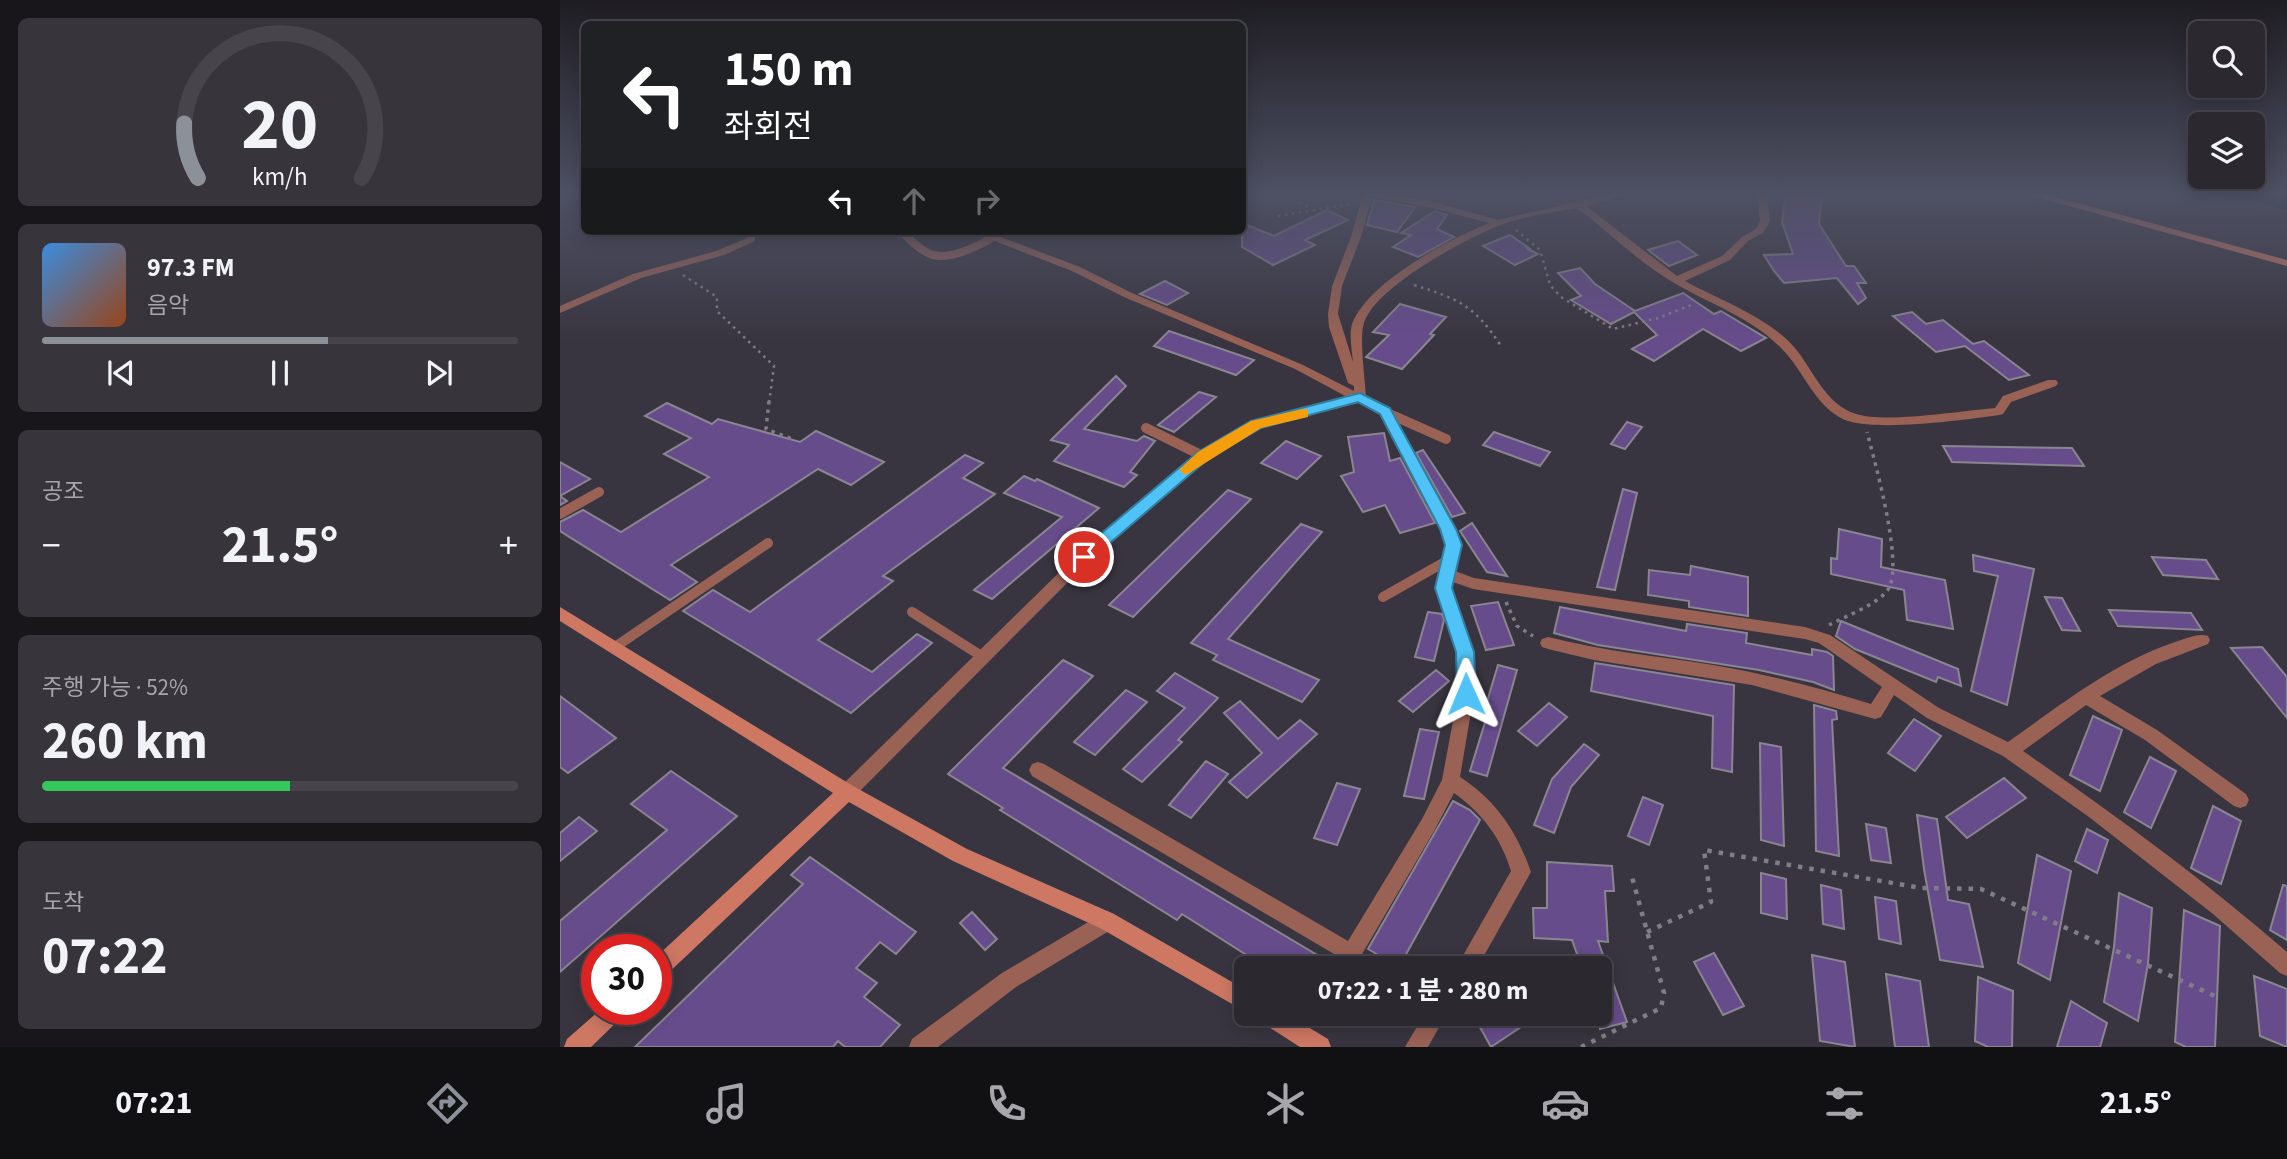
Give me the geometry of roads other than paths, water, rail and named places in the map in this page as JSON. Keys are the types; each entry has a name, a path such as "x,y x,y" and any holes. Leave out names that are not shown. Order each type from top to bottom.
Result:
{"street":[{"path":"560,310 637,276 720,253 743,243"},
{"path":"1017,243 1128,295 1299,367 1385,412 1454,545 1444,588 1465,652 1466,694 1451,781 1351,954 1038,770"},
{"path":"1354,243 1337,286 1333,314 1342,351 1360,398"},
{"path":"1360,398 1357,326 1371,304 1398,280 1457,243"},
{"path":"1629,243 1664,272 1768,330 1781,340 1793,351 1831,404 1851,418 1953,417 1999,411 2007,398 2052,383"},
{"path":"1678,280 1726,258 1741,243"},
{"path":"2214,243 2287,263"},
{"path":"672,956 847,792 1084,557 1203,456 1256,424 1360,398"},
{"path":"1449,566 1473,583 1812,635 1856,658 1891,686 1933,713 2009,751 2179,875 2230,915 2287,966"},
{"path":"560,613 847,792 960,855 1107,921 1234,995"},
{"path":"2009,751 2136,665 2175,646 2202,639"},
{"path":"1548,643 1582,653 1734,675 1813,693 1875,712 1891,686"},
{"path":"2087,697 2151,735 2240,800"},
{"path":"1451,781 1475,796 1495,817 1515,853 1521,872 1473,956"},
{"path":"920,1047 1009,980 1107,921"},
{"path":"575,1047 599,1025"},
{"path":"1286,1026 1320,1047"},
{"path":"1416,1047 1429,1026"}],"lane":[{"path":"915,243 925,251 940,256 975,243"},
{"path":"1385,412 1446,439"},
{"path":"1146,428 1203,456"},
{"path":"560,514 599,492"},
{"path":"615,647 768,543"},
{"path":"1383,597 1449,566"},
{"path":"912,612 983,657"}]}
